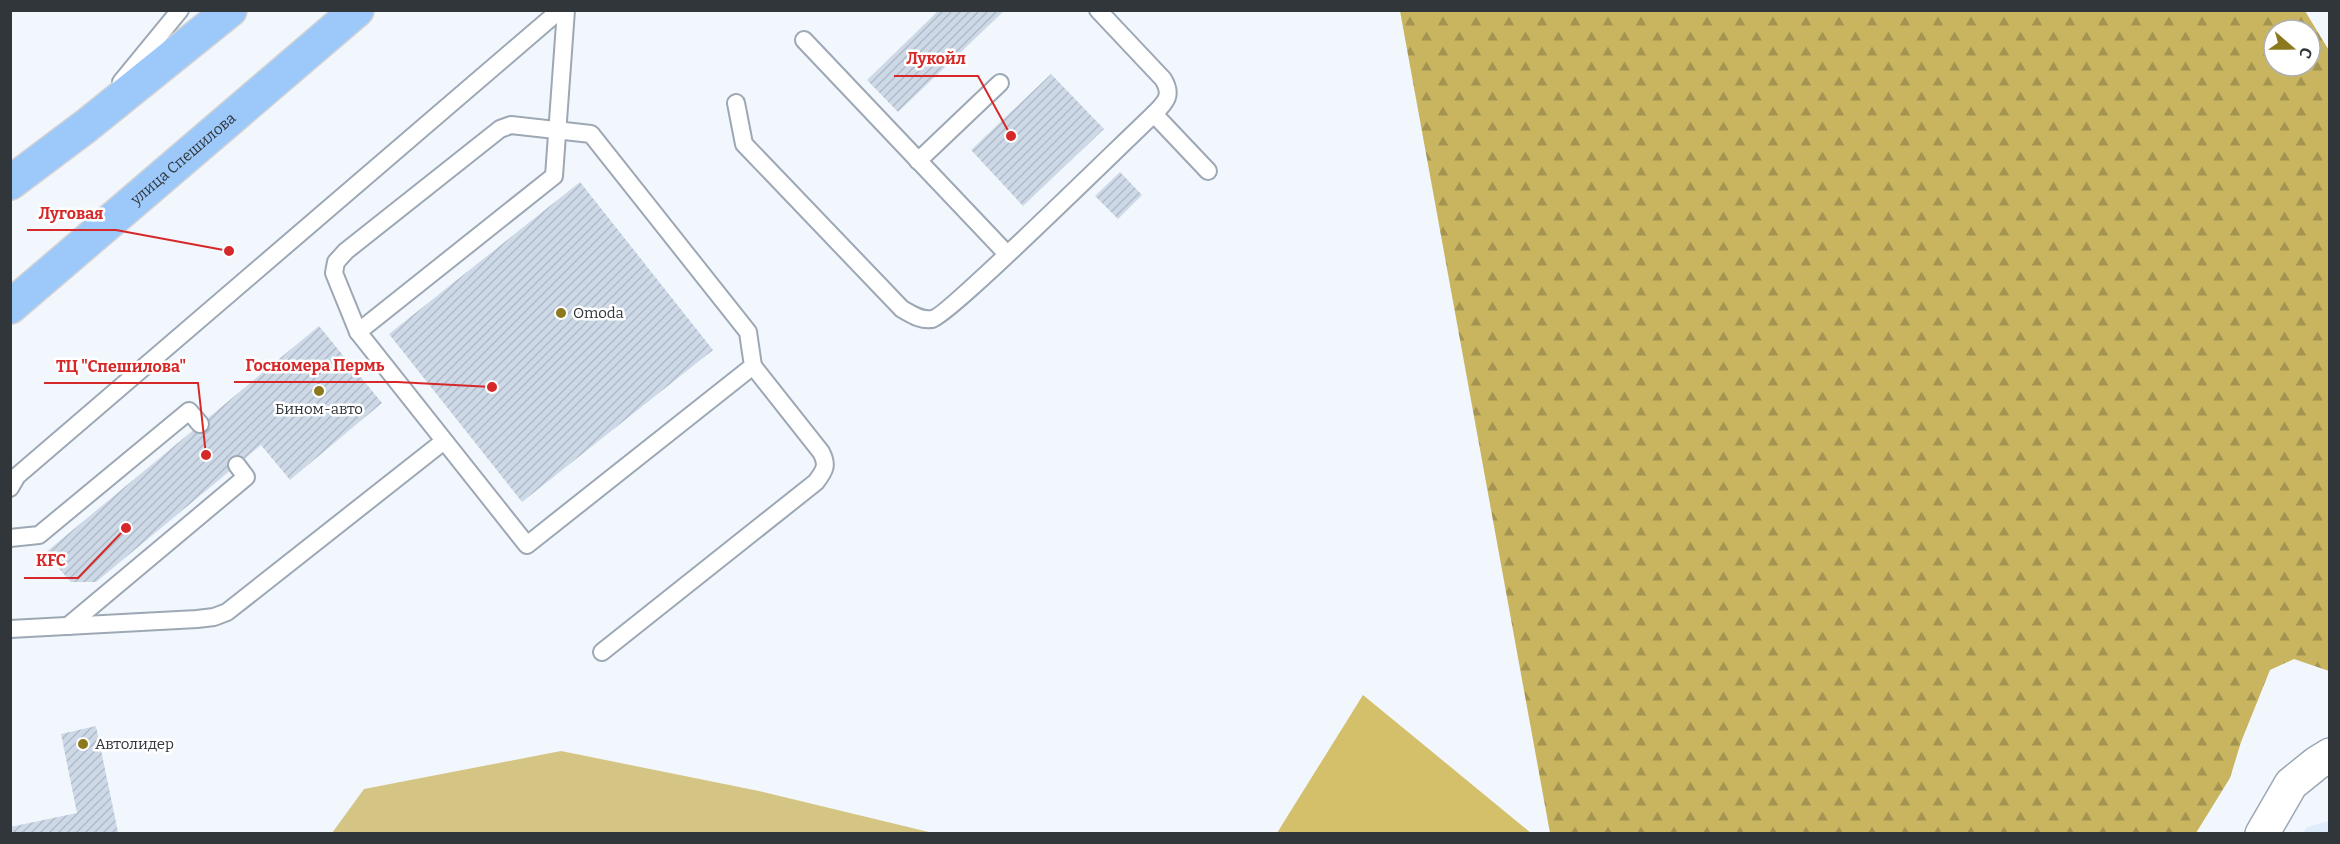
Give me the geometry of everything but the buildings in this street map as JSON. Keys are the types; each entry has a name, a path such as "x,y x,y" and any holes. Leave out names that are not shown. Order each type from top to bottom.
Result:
{"main road":[{"path":"10,183 86,126 230,10"},
{"name":"улица Спешилова","path":"10,307 357,10"}],"street":[{"path":"10,167 86,126"},
{"path":"2262,834 2291,784 2317,763 2330,756"}],"lane":[{"path":"86,126 180,10"},
{"path":"10,488 17,476 560,10"},
{"path":"358,332 554,176 566,10"},
{"path":"736,103 744,144 902,309 917,318 933,320 947,310 1154,114 1168,96 1168,87 1163,79 1098,10"},
{"path":"804,40 1007,254"},
{"path":"918,161 1000,82"},
{"path":"1154,114 1208,171"},
{"path":"602,652 816,482 825,471 826,462 821,452 753,366 748,332 591,134 511,125 500,129 336,261 334,273 358,332 527,545 753,366"},
{"path":"10,538 39,535 189,411 201,424"},
{"path":"10,629 214,617 227,612 444,441"},
{"path":"68,626 246,477 237,465"}],"shaded area":[{"path":"1363,695 1531,833 1277,833"},
{"path":"561,751 759,791 933,833 332,833 364,789"},
{"path":"2329,821 2329,833 2303,833 2307,827"}],"green space":[{"path":"1400,11 2305,11 2309,18 2262,18 2262,78 2322,78 2322,39 2330,52 2329,671 2294,659 2270,670 2241,742 2230,778 2196,833 1550,833"}],"place":[{"name":"Лукойл","path":"1011,136"},
{"name":"Луговая","path":"229,251"},
{"name":"Omoda","path":"561,313"},
{"name":"Госномера Пермь","path":"492,387"},
{"name":"Бином-авто","path":"319,391"},
{"name":"ТЦ \"Спешилова\"","path":"206,455"},
{"name":"KFC","path":"126,528"},
{"name":"Автолидер","path":"83,744"}]}
